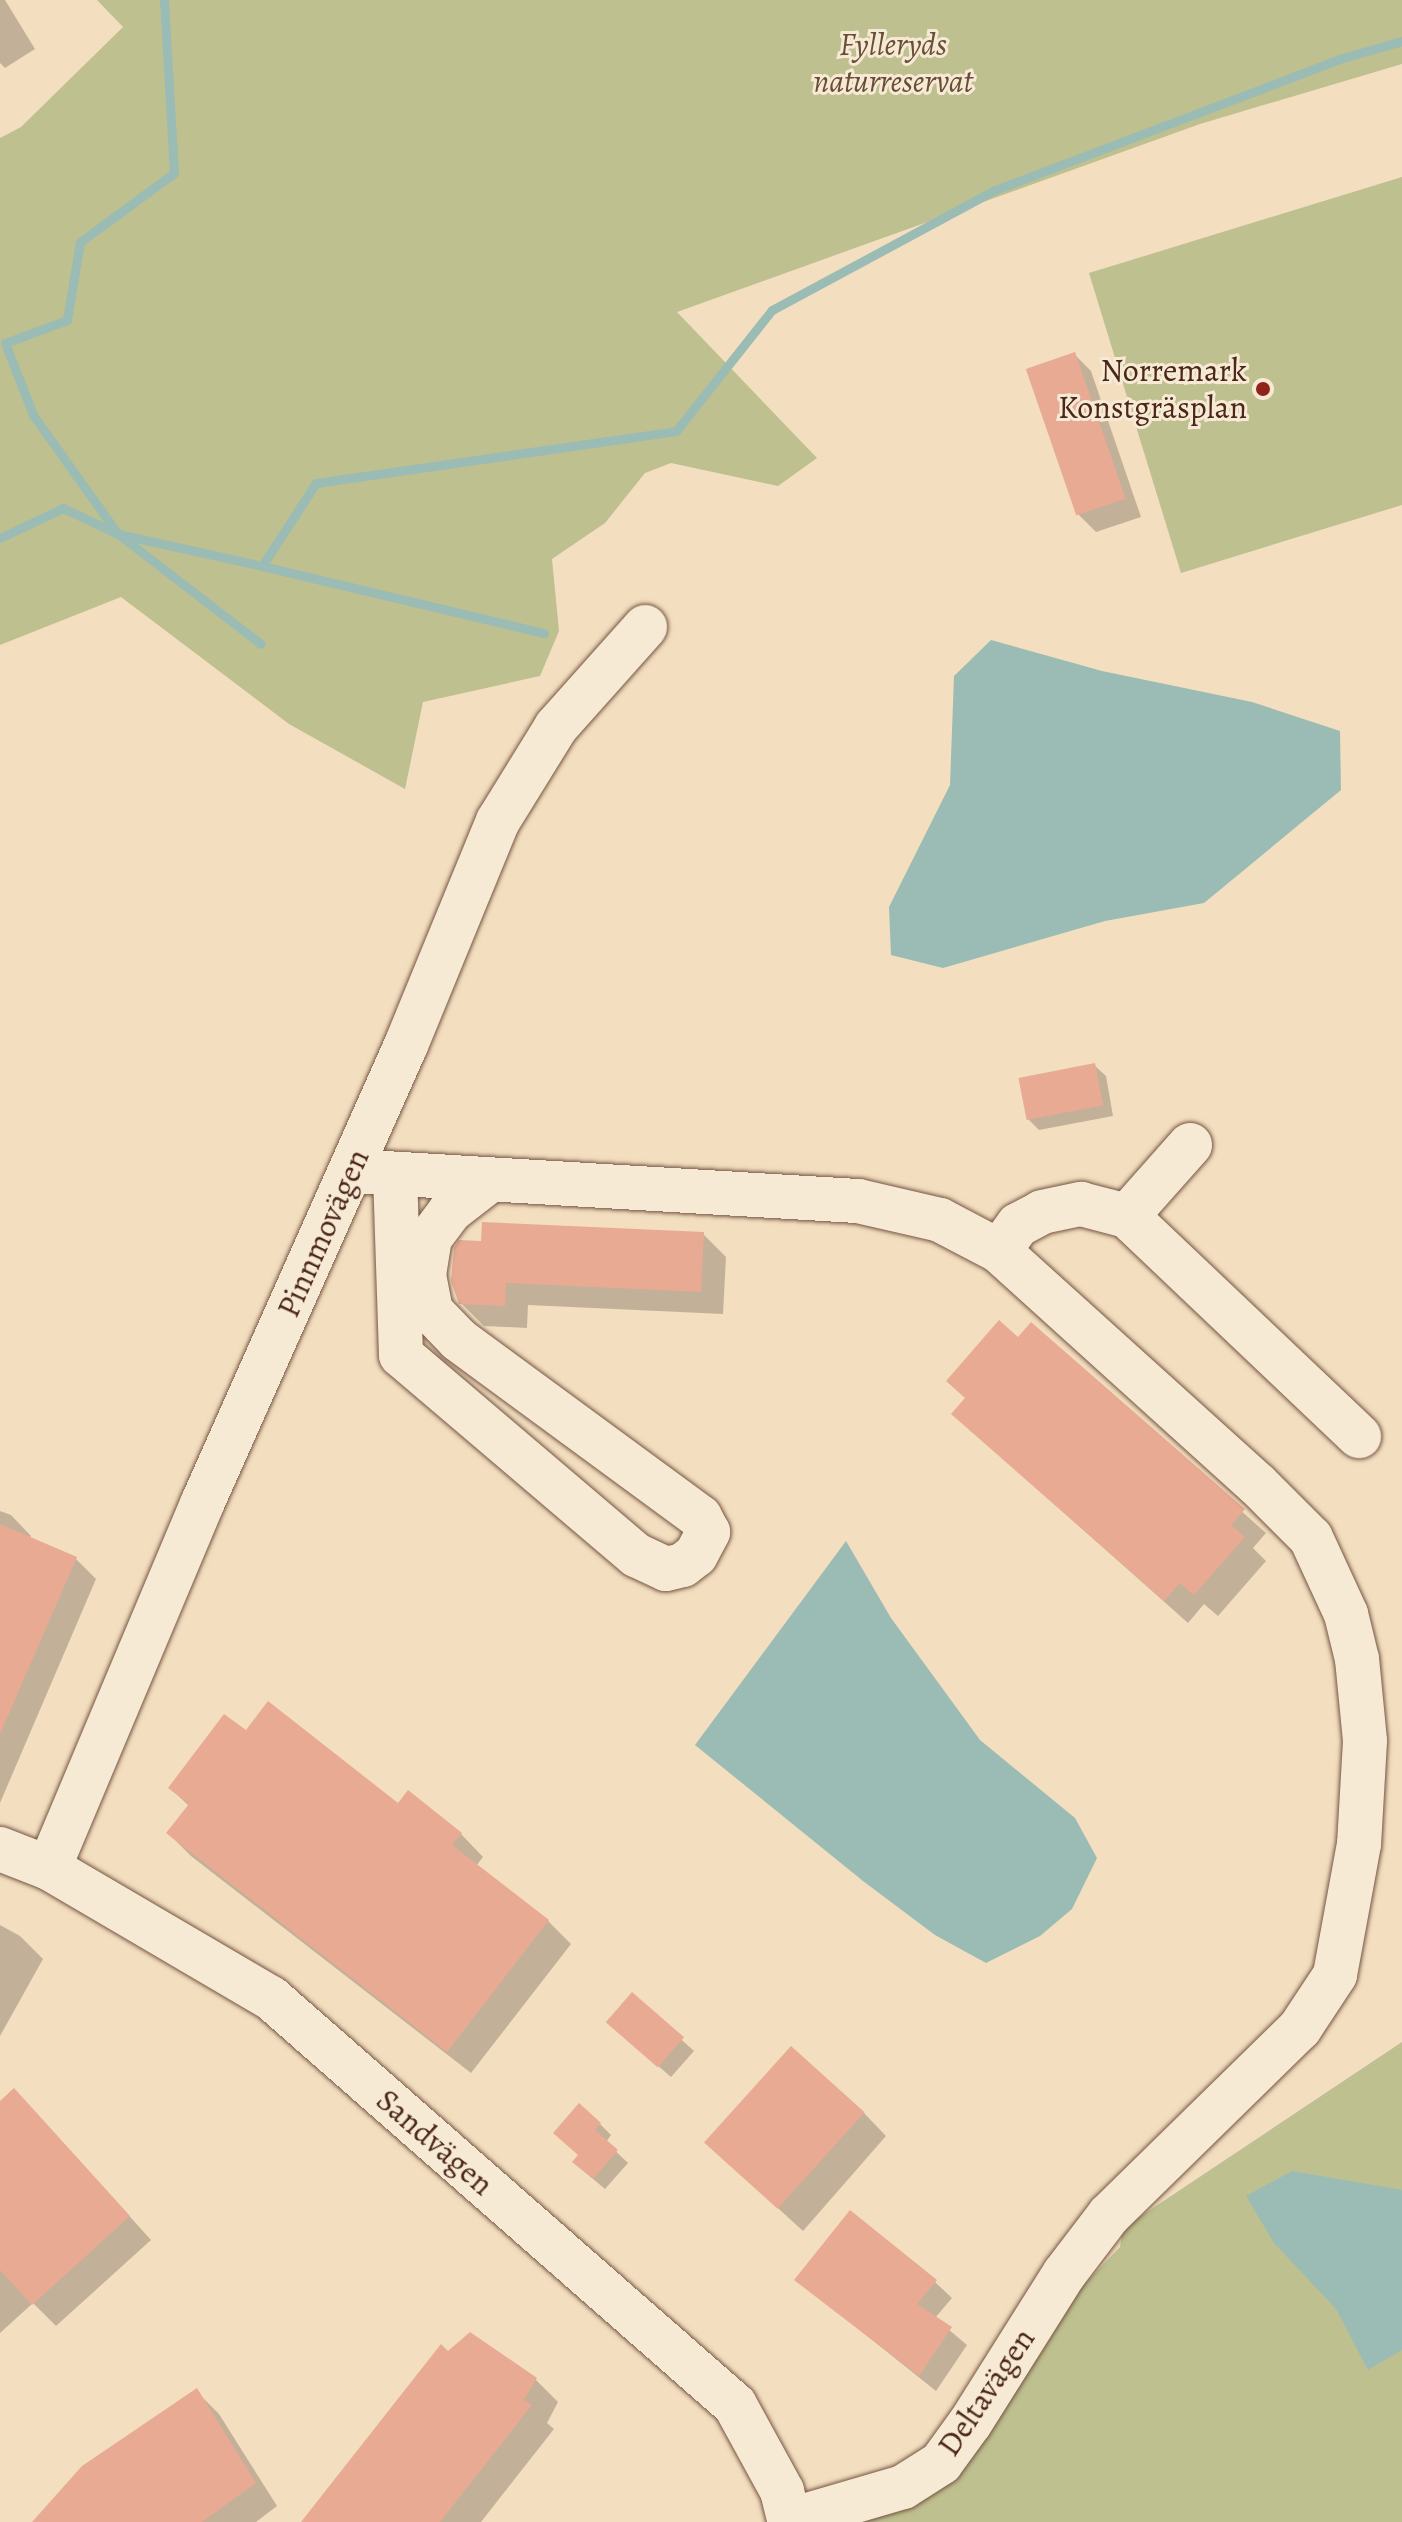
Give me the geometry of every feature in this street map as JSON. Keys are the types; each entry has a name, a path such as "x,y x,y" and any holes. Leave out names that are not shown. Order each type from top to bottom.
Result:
{"street":[{"name":"Pinnmovägen","path":"49,1868 202,1504 351,1171 498,821 556,727 645,627"},
{"path":"1127,1216 1190,1145"},
{"name":"Deltavägen","path":"351,1171 858,1201 940,1220 999,1251 1257,1484 1311,1538 1346,1614 1357,1659 1365,1741 1359,1844 1335,1975 1300,2028 1131,2191 1064,2274 941,2463 903,2487 790,2521"},
{"path":"395,1174 401,1355 636,1555 666,1569 683,1565 696,1555 708,1532 700,1517 458,1339 431,1311 424,1275 430,1238 450,1211 490,1180"},
{"path":"999,1251 1018,1225 1042,1212 1081,1204 1127,1216 1359,1436"},
{"name":"Sandvägen","path":"0,1849 49,1868 271,1998 735,2405 782,2491 790,2521"}],"green space":[{"name":"Fylleryds naturreservat","path":"97,0 1402,0 1402,64 1200,124 677,312 817,458 778,486 671,463 645,473 605,523 552,559 559,631 540,676 423,702 405,789 289,724 121,597 0,645 0,138 21,127 123,27"},
{"name":"Norremark Konstgräsplan","path":"1402,177 1402,505 1181,573 1089,273"},
{"path":"1402,2042 1402,2522 857,2522 1120,2247 1123,2228"}],"water":[{"path":"991,640 1102,671 1252,702 1340,731 1341,790 1204,903 1105,921 943,968 891,955 889,907 950,785 954,676"},
{"path":"846,1541 891,1618 980,1740 1075,1818 1097,1858 1072,1909 1040,1936 986,1963 935,1935 695,1745"},
{"path":"1292,2171 1402,2190 1402,2350 1368,2370 1336,2309 1274,2243 1246,2196"}],"building":[{"path":"1075,352 1125,499 1076,515 1026,369"},
{"path":"1095,1063 1103,1105 1027,1120 1018,1078"},
{"path":"482,1222 704,1232 701,1292 506,1283 505,1306 459,1304 451,1281 454,1248 459,1240 481,1241"},
{"path":"999,1320 1018,1337 1031,1322 1245,1509 1231,1525 1245,1537 1194,1595 1180,1583 1164,1601 951,1414 965,1398 946,1381"},
{"path":"0,1524 77,1557 0,1734"},
{"path":"268,1701 398,1803 408,1790 462,1833 452,1845 549,1920 447,2052 166,1833 189,1804 168,1788 224,1714 246,1730"},
{"path":"632,1992 684,2037 658,2067 606,2022"},
{"path":"791,2046 865,2112 778,2209 704,2143"},
{"path":"14,2088 130,2216 32,2305 0,2270 0,2101"},
{"path":"579,2103 601,2123 595,2130 618,2150 593,2179 572,2162 578,2155 553,2133"},
{"path":"850,2210 937,2280 917,2304 952,2327 919,2376 794,2280"},
{"path":"470,2332 537,2378 524,2400 532,2405 440,2522 301,2522 441,2344 448,2351"},
{"path":"197,2388 256,2483 202,2522 32,2522 82,2466"}],"waterway":[{"path":"164,0 174,173 80,242 67,320 5,343 33,415 118,534 261,644"},
{"path":"0,538 63,508 118,534 262,566 316,483 676,431 772,310 995,190 1339,59 1402,41"},
{"path":"262,566 544,633"}],"place":[{"name":"Norremark Konstgräsplan","path":"1263,389"}]}
